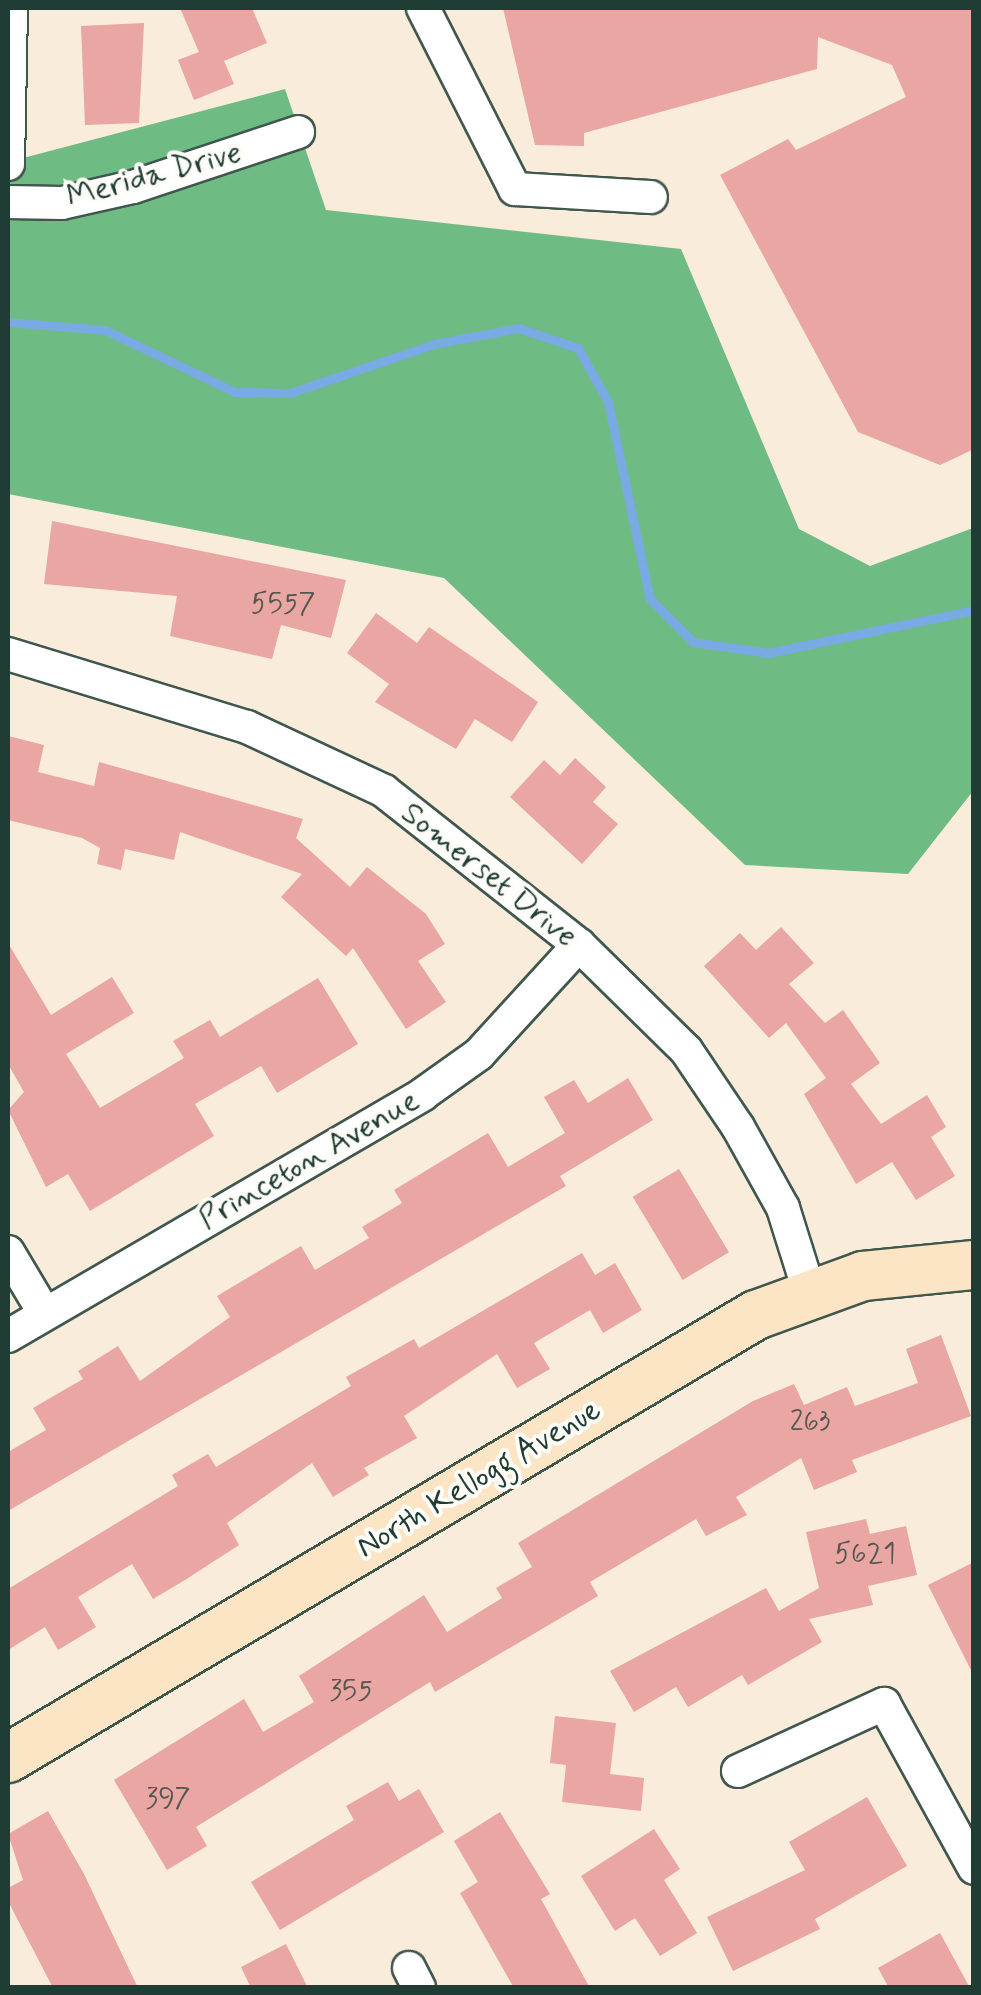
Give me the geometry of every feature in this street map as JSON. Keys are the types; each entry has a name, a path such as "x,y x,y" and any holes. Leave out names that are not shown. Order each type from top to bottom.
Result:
{"street":[{"path":"8,164 11,8"},
{"path":"423,8 515,189 651,197"},
{"name":"Merida Drive","path":"8,202 62,203 133,187 298,132"},
{"name":"Somerset Drive","path":"8,654 247,727 384,792 579,945 686,1050 738,1127 783,1208 809,1291"},
{"name":"Princeton Avenue","path":"8,1336 423,1094 479,1054 579,945"},
{"path":"8,1252 45,1314"},
{"name":"North Kellogg Avenue","path":"8,1758 809,1291 913,1267 974,1266"},
{"path":"738,1772 884,1704 974,1868"}],"green space":[{"path":"285,89 326,210 681,249 799,529 870,566 973,528 973,791 908,874 745,865 444,578 8,494 8,162"}],"building":[{"path":"180,8 252,8 267,43 224,61 234,84 194,100 178,60 199,52"},
{"path":"503,8 974,8 974,449 940,465 858,432 720,175 788,139 796,150 906,97 892,65 818,37 817,69 584,133 584,146 535,145"},
{"path":"144,23 139,123 85,125 81,26"},
{"path":"52,521 346,580 331,638 281,625 272,659 170,636 177,596 44,584"},
{"path":"376,613 417,643 429,627 538,702 512,742 475,719 456,749 375,702 389,684 347,653"},
{"path":"8,736 44,745 38,772 94,786 99,762 303,819 296,838 350,887 367,867 426,914 445,944 418,961 446,1002 406,1029 353,948 346,956 281,897 302,874 180,832 174,860 125,849 121,870 97,864 100,848 82,838 8,820"},
{"path":"575,758 606,787 593,802 618,824 582,864 510,797 544,760 560,775"},
{"path":"781,927 814,963 789,984 825,1023 843,1010 880,1063 851,1084 881,1124 927,1095 946,1127 931,1137 955,1176 916,1200 892,1162 856,1184 804,1094 826,1078 786,1023 769,1038 704,966 740,933 756,950"},
{"path":"8,943 51,1015 112,977 134,1013 66,1054 100,1108 184,1058 173,1041 210,1020 220,1037 318,978 358,1044 277,1093 261,1066 195,1104 214,1136 90,1211 68,1174 46,1187 8,1110 24,1092 8,1064"},
{"path":"628,1078 653,1120 560,1176 566,1186 8,1511 8,1452 46,1430 33,1408 83,1379 78,1371 118,1346 140,1381 230,1317 217,1296 301,1246 315,1270 369,1238 362,1227 402,1203 394,1190 488,1133 508,1167 565,1133 544,1097 574,1080 588,1103"},
{"path":"679,1169 729,1252 683,1280 633,1197"},
{"path":"582,1253 595,1275 615,1263 642,1310 603,1333 590,1310 534,1343 550,1369 517,1388 497,1354 404,1416 417,1438 364,1468 369,1475 333,1497 312,1463 227,1523 239,1545 185,1580 153,1599 132,1564 78,1597 96,1627 58,1650 45,1627 8,1650 8,1589 178,1486 172,1475 208,1454 216,1467 351,1386 346,1377 414,1339 419,1348"},
{"path":"941,1335 971,1416 852,1460 857,1472 814,1490 801,1458 736,1497 747,1515 706,1536 696,1519 590,1582 598,1596 435,1692 430,1682 196,1827 207,1846 167,1870 114,1780 244,1699 263,1732 314,1702 299,1676 424,1595 447,1632 502,1598 496,1588 532,1567 518,1543 753,1401 794,1384 804,1405 847,1387 855,1406 918,1383 906,1349"},
{"path":"866,1519 870,1534 906,1526 917,1575 868,1586 873,1605 809,1619 822,1642 748,1685 742,1675 688,1707 676,1687 634,1712 610,1671 766,1588 779,1611 819,1588 806,1532"},
{"path":"974,1562 974,1676 928,1585"},
{"path":"555,1716 616,1723 610,1774 644,1778 641,1811 562,1802 566,1765 550,1763"},
{"path":"388,1782 399,1801 419,1789 444,1832 280,1930 251,1882 354,1820 346,1806"},
{"path":"867,1797 907,1866 815,1919 820,1929 733,1971 707,1917 805,1870 789,1842"},
{"path":"48,1811 84,1874 138,1988 53,1988 8,1901 8,1888 23,1880 8,1834"},
{"path":"500,1812 550,1894 541,1899 590,1988 514,1988 460,1893 478,1882 454,1841"},
{"path":"654,1829 680,1869 664,1880 697,1933 660,1956 635,1918 615,1931 581,1876"},
{"path":"940,1933 970,1988 889,1988 878,1968"},
{"path":"286,1944 308,1988 251,1988 241,1967"}],"waterway":[{"path":"8,322 105,330 235,392 290,393 434,344 518,328 578,348 608,402 650,599 693,642 768,653 974,610"}]}
